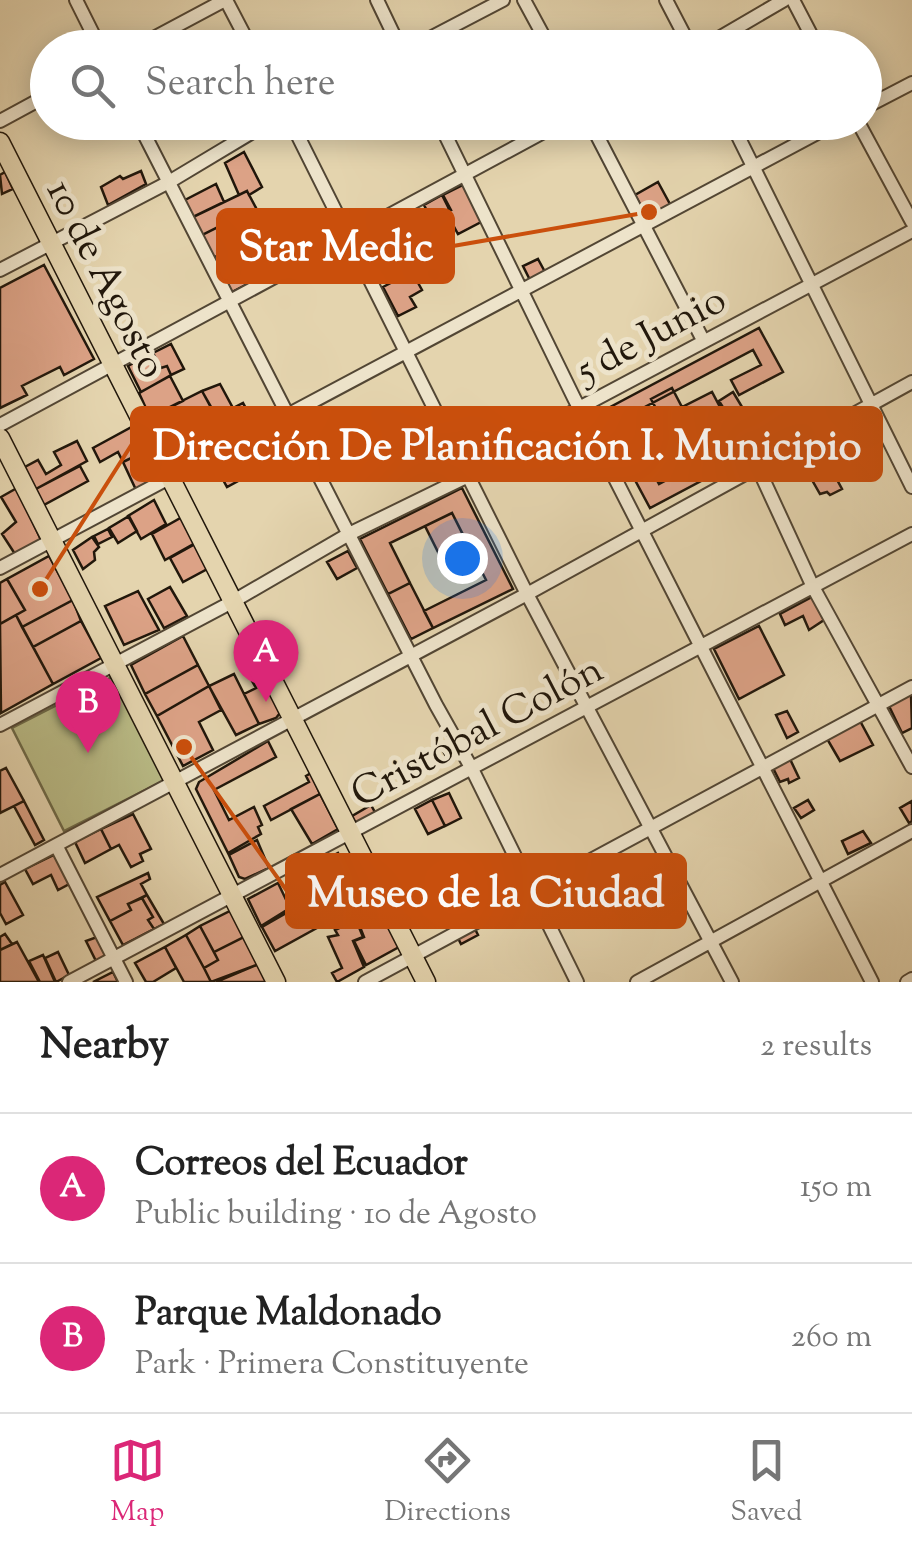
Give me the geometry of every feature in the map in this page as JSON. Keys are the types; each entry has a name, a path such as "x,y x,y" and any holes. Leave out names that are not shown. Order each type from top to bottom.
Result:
{"main road":[{"name":"10 de Agosto","path":"0,142 426,982"},
{"path":"0,438 276,982"}],"street":[{"path":"76,0 91,30"},
{"path":"168,30 225,0 241,30"},
{"path":"377,0 391,30"},
{"path":"446,30 503,0"},
{"path":"524,0 540,30"},
{"path":"666,0 682,30"},
{"path":"733,30 784,0"},
{"path":"792,0 808,30"},
{"path":"882,99 912,83"},
{"path":"0,121 30,105"},
{"path":"147,140 472,769 577,982"},
{"path":"0,270 169,182 239,140"},
{"path":"300,140 527,594 732,982"},
{"path":"448,140 579,408 872,982"},
{"path":"0,425 528,140"},
{"path":"599,140 703,340"},
{"path":"740,140 912,487"},
{"path":"0,568 804,140"},
{"path":"868,140 912,222"},
{"name":"5 de Junio","path":"0,725 232,602 349,534 468,476 579,408 703,340 912,232"},
{"path":"0,875 527,594 912,382"},
{"path":"758,468 813,587 912,767"},
{"name":"Cristóbal Colón","path":"69,982 912,534"},
{"path":"365,982 912,687"},
{"path":"636,982 912,831"},
{"path":"56,845 126,982"}],"green space":[{"path":"112,677 165,780 64,831 12,728"}],"building":[{"path":"244,152 262,187 249,195 247,191 239,195 225,163"},
{"path":"141,171 146,184 108,205 101,187 120,176 123,179"},
{"path":"5,172 13,189 2,194 0,175"},
{"path":"658,182 671,206 648,219 635,195"},
{"path":"216,184 224,202 193,217 185,200"},
{"path":"463,185 483,221 458,234 446,212 451,210 443,195"},
{"path":"247,191 256,208 202,235 193,217"},
{"path":"442,195 449,209 443,212 446,218 434,224 424,205"},
{"path":"256,208 267,231 213,258 202,235"},
{"path":"252,238 269,273 230,293 213,258"},
{"path":"538,259 545,272 530,280 523,266"},
{"path":"44,265 94,359 64,375 60,367 22,386 27,395 0,408 0,288"},
{"path":"412,272 422,290 410,297 416,307 398,316 383,287"},
{"path":"759,328 783,372 739,395 731,380 761,365 753,350 624,418 659,484 743,439 752,454 650,508 599,413"},
{"path":"171,344 184,369 171,375 167,366 161,368 153,353"},
{"path":"153,353 161,368 167,366 171,375 141,392 128,366"},
{"path":"170,376 183,401 150,417 139,393"},
{"path":"220,384 233,408 243,403 255,425 230,440 202,391"},
{"path":"672,388 682,407 712,392 721,409 693,423 712,461 690,473 651,399"},
{"path":"202,391 215,415 163,441 150,417"},
{"path":"733,392 765,445 752,454 719,401"},
{"path":"139,423 152,448 123,462 118,452 100,462 93,448"},
{"path":"815,439 842,489 830,495 820,494 795,450"},
{"path":"77,441 87,461 34,490 23,468 38,460 46,474 61,465 54,452"},
{"path":"152,448 166,476 137,492 123,462"},
{"path":"239,452 251,474 227,487 215,465"},
{"path":"80,466 88,481 42,506 34,490"},
{"path":"17,488 41,540 15,554 2,534 16,522 1,497"},
{"path":"462,488 513,589 433,628 424,611 486,580 452,513 390,543 410,583 388,594 360,539"},
{"path":"154,500 166,524 141,539 128,516"},
{"path":"452,513 469,547 442,560 425,526"},
{"path":"129,516 137,531 118,543 109,528"},
{"path":"184,516 197,542 165,560 152,534"},
{"path":"108,529 112,537 98,544 94,536"},
{"path":"92,537 99,547 94,552 95,560 83,569 73,550"},
{"path":"197,543 211,567 183,582 170,558"},
{"path":"348,551 357,568 337,579 327,562"},
{"path":"49,556 73,600 22,627 16,615 25,610 7,579"},
{"path":"7,579 25,610 0,624 0,583"},
{"path":"410,583 433,628 411,639 388,594"},
{"path":"170,587 187,616 164,628 148,599"},
{"path":"138,591 159,630 124,645 105,606"},
{"path":"812,597 824,620 809,630 803,616 785,625 780,614"},
{"path":"73,600 81,621 33,647 22,627"},
{"path":"16,615 53,684 1,713 0,624"},
{"path":"81,621 101,658 53,684 33,647"},
{"path":"759,626 784,675 739,699 714,649"},
{"path":"266,627 275,645 265,650 256,632"},
{"path":"183,636 198,665 145,694 131,665"},
{"path":"198,665 209,686 157,716 145,694"},
{"path":"234,674 259,724 236,735 209,686"},
{"path":"262,675 280,713 259,724 244,694 256,688 252,681"},
{"path":"209,686 221,710 199,722 213,750 183,766 157,716"},
{"path":"911,694 912,728 902,733 889,706"},
{"path":"787,711 798,732 787,738 776,715"},
{"path":"859,719 873,745 840,761 826,737"},
{"path":"268,741 276,757 214,790 229,820 254,807 262,825 258,827 261,834 228,853 196,789 199,782"},
{"path":"452,742 457,750 446,756 441,748"},
{"path":"790,759 799,778 780,782 773,768"},
{"path":"6,768 24,801 0,813 0,771"},
{"path":"311,773 320,794 271,820 264,806 309,782 306,776"},
{"path":"449,793 461,818 445,826 432,800"},
{"path":"320,794 338,829 312,844 291,809"},
{"path":"432,800 445,826 428,834 415,809"},
{"path":"808,800 814,810 801,818 794,808"},
{"path":"24,801 44,840 35,845 14,806"},
{"path":"912,801 912,821 909,823 900,808"},
{"path":"371,805 377,816 353,829 347,819"},
{"path":"133,814 151,849 140,854 143,861 131,867 119,845 111,849 101,829"},
{"path":"101,829 111,849 85,863 75,842"},
{"path":"863,831 871,843 848,854 842,841"},
{"path":"257,840 269,868 245,879 239,877 229,855"},
{"path":"58,853 73,882 58,890 51,875 33,884 25,869"},
{"path":"338,853 350,876 335,883 325,860"},
{"path":"148,873 150,879 141,884 147,895 128,904 131,910 110,921 97,897"},
{"path":"5,882 23,915 6,924 0,913 0,885"},
{"path":"278,883 290,908 261,926 248,899"},
{"path":"323,892 335,918 275,951 262,927"},
{"path":"147,895 164,924 154,929 148,920 153,917 142,898"},
{"path":"142,898 153,917 148,920 154,929 123,945 110,921 131,910 128,904"},
{"path":"232,910 246,936 214,952 200,926"},
{"path":"383,912 399,947 366,965 354,941 364,937 358,922"},
{"path":"356,920 363,937 353,941 364,967 337,982 332,973 342,968 328,937 338,935 335,930"},
{"path":"200,926 218,960 204,968 186,935"},
{"path":"474,927 478,935 461,944 457,936"},
{"path":"5,934 12,944 0,950 0,937"},
{"path":"186,935 211,982 184,982 165,947"},
{"path":"246,936 259,964 211,982 204,968 218,960 214,952"},
{"path":"97,937 107,956 96,961 86,941"},
{"path":"17,942 39,982 0,982 0,950"},
{"path":"165,947 176,968 146,982 135,963"},
{"path":"58,952 69,975 56,982 45,958"},
{"path":"43,955 55,982 40,982 29,961"},
{"path":"259,964 268,982 216,982"},
{"path":"113,972 118,982 93,982"}],"place":[{"name":"Star Medic","path":"649,212"},
{"name":"Dirección De Planificación I. Municipio","path":"40,589"},
{"name":"Correos del Ecuador","path":"266,702"},
{"name":"Museo de la Ciudad","path":"184,747"},
{"name":"Parque Maldonado","path":"88,753"}]}
